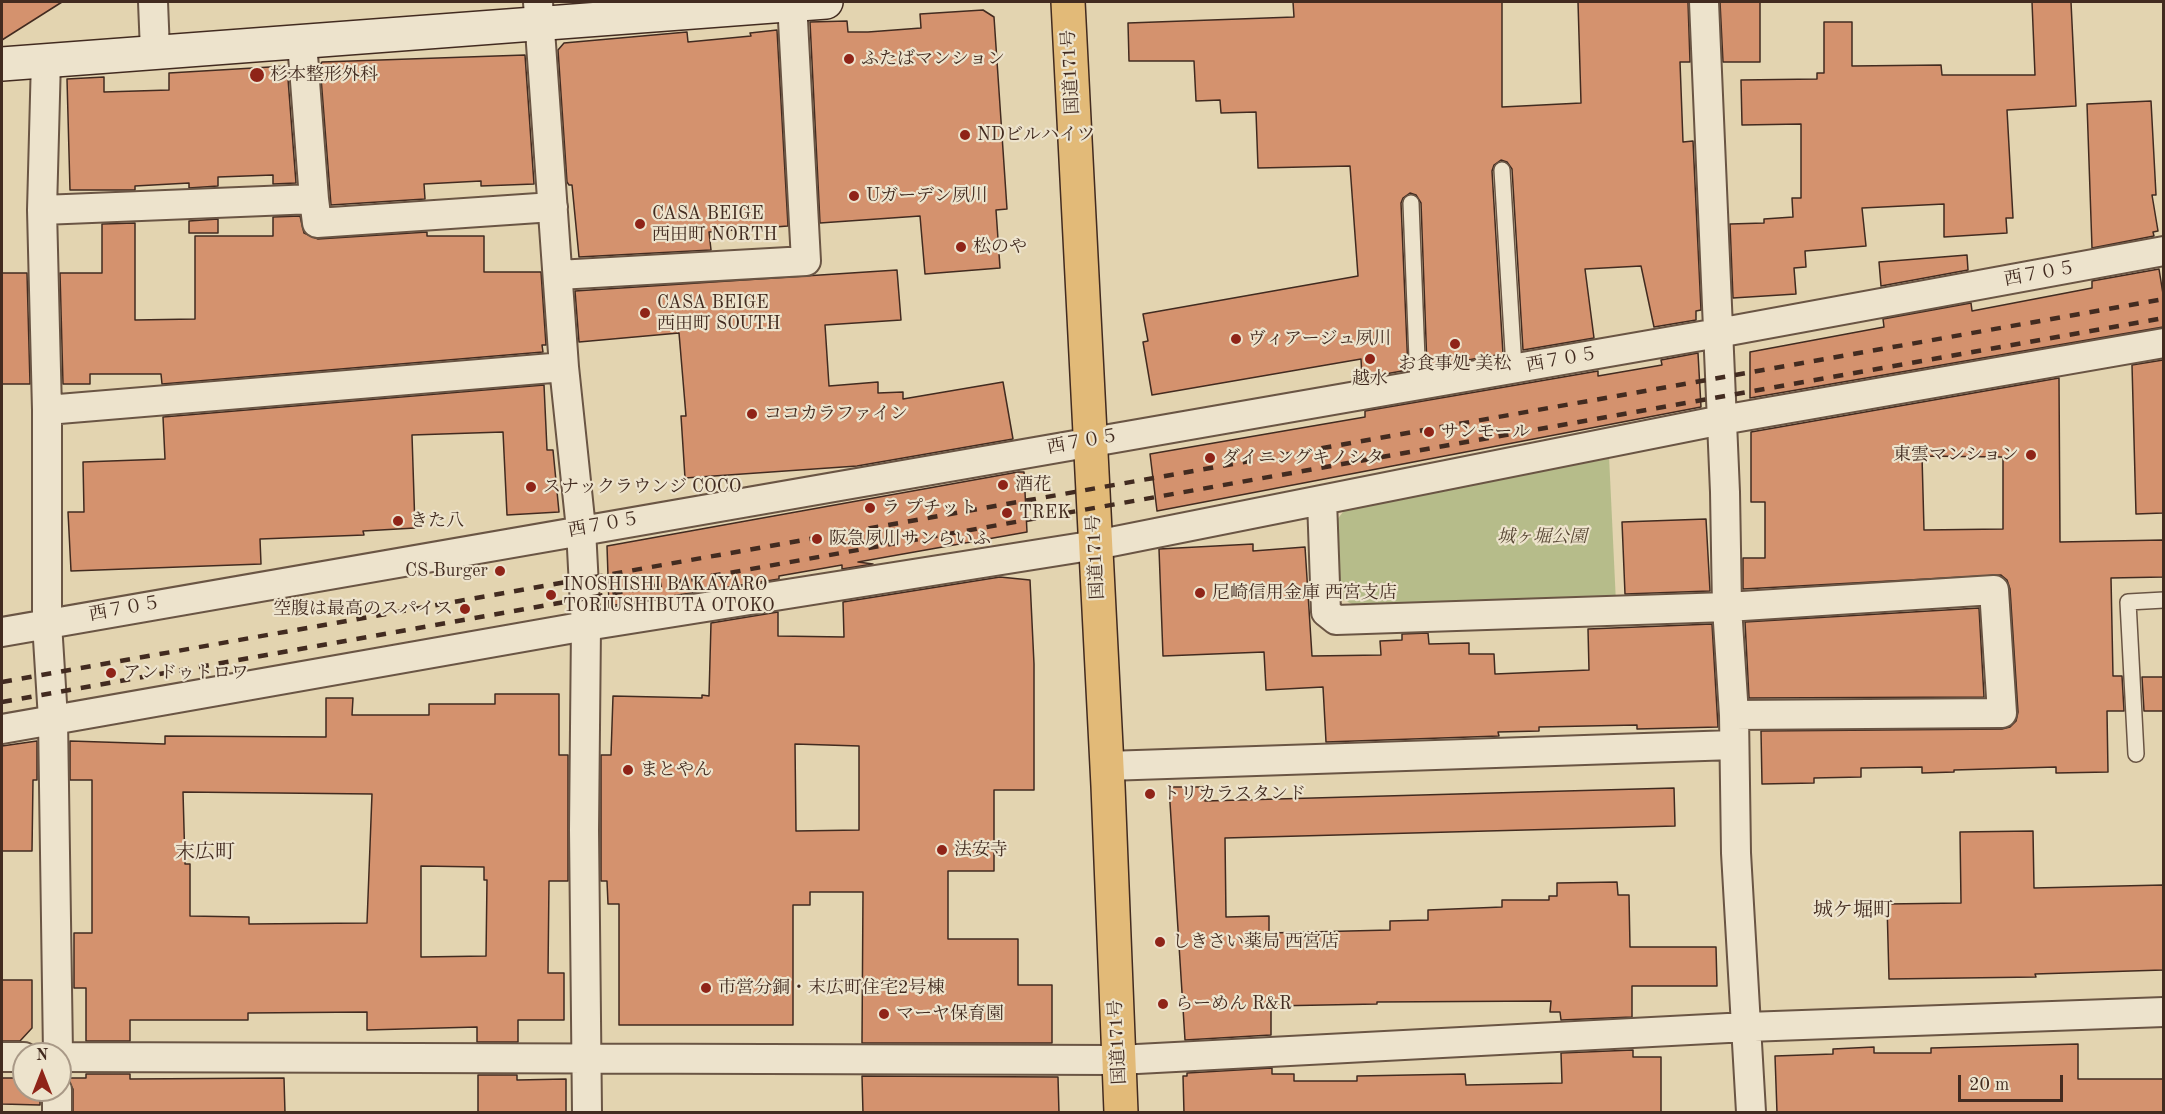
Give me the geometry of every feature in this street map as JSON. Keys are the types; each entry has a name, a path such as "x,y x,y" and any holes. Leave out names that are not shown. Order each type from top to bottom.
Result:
{"highway":[{"name":"国道171号","path":"1068,2 1107,766 1121,1113"}],"street":[{"path":"153,2 155,51"},
{"path":"2,63 302,42 539,12 826,2"},
{"path":"1704,2 1722,420 1727,607 1734,715 1736,853 1751,1113"},
{"path":"558,275 806,261 792,3"},
{"path":"539,12 564,367 581,529 586,626 584,819 587,1113"},
{"path":"302,42 317,223 553,207"},
{"path":"46,59 42,210 46,410 46,623 53,719 59,1042"},
{"path":"42,210 314,199"},
{"name":"西７０５","path":"2,632 581,529 1718,333 2163,252"},
{"path":"2,729 586,626 1096,545 1722,420 2163,343"},
{"path":"46,410 564,367"},
{"path":"1322,500 1326,612 1336,620 1727,607 1994,590 2002,713 1734,715"},
{"path":"1107,766 1734,746"},
{"path":"72,1056 1118,1060 1747,1026 2163,1012"}],"lane":[{"path":"1502,170 1514,368"},
{"path":"1411,203 1418,385"},
{"path":"2136,754 2128,602 2163,600"}],"green space":[{"name":"城ヶ堀公園","path":"1609,456 1616,603 1366,611 1338,597 1336,521 1353,499"}],"building":[{"path":"2,2 62,2 2,40"},
{"path":"1293,2 1502,2 1502,107 1581,103 1578,2 1688,2 1690,62 1680,62 1683,142 1693,141 1701,310 1696,311 1696,320 1654,327 1641,266 1585,269 1594,338 1523,350 1512,169 1507,162 1501,160 1494,165 1492,171 1503,354 1427,367 1421,203 1416,195 1410,193 1403,198 1401,203 1408,370 1362,378 1361,359 1152,395 1143,342 1148,341 1143,314 1358,276 1350,166 1258,168 1256,112 1221,113 1220,100 1196,101 1194,61 1129,61 1128,23 1294,17"},
{"path":"1720,2 1760,2 1760,62 1723,62"},
{"path":"2032,2 2071,2 2076,106 2007,110 2013,218 2006,218 2007,233 1944,237 1944,204 1862,208 1866,246 1805,251 1806,267 1794,268 1796,294 1733,298 1730,224 1764,223 1764,219 1793,217 1792,198 1801,198 1801,124 1742,125 1741,80 1817,79 1817,73 1824,73 1824,22 1852,22 1852,66 1941,65 1942,75 2035,75"},
{"path":"983,10 994,17 1007,209 996,210 1000,268 925,274 920,216 820,223 810,22 847,21 848,32 868,32 921,28 920,14"},
{"path":"777,30 788,226 709,232 711,250 579,257 572,185 567,182 558,50 564,43 687,32 688,42 751,36 750,33"},
{"path":"525,55 534,184 481,186 481,181 424,184 425,199 331,205 320,65 322,62"},
{"path":"287,66 296,183 273,184 273,175 218,177 218,186 189,188 189,183 135,186 135,190 70,190 67,79 104,77 104,92 169,90 169,73"},
{"path":"2151,101 2156,195 2152,195 2158,231 2153,232 2154,236 2092,248 2087,104"},
{"path":"300,216 304,233 318,239 427,232 427,236 484,236 484,272 541,272 546,345 542,345 543,352 162,384 161,374 90,374 90,384 63,384 60,273 102,273 102,224 135,223 135,320 195,319 195,236 273,236 273,217"},
{"path":"218,219 218,233 189,233 189,221"},
{"path":"1967,255 1968,270 1881,286 1879,262"},
{"path":"2159,269 2163,294 2163,327 1750,398 1750,352 1884,327 1883,319 1971,303 1972,311 2092,288 2092,281"},
{"path":"897,270 901,320 825,325 829,386 878,382 878,393 903,392 903,399 1003,382 1013,439 857,466 685,478 681,416 686,416 679,333 579,342 575,291"},
{"path":"2,273 27,273 30,384 2,384"},
{"name":"サンモール","path":"1698,353 1701,407 1157,511 1150,454 1365,417 1365,411 1598,371 1598,376 1662,365 1661,360"},
{"path":"2163,360 2163,513 2136,514 2132,365"},
{"path":"2059,378 2060,542 2163,540 2163,577 2111,578 2113,676 2122,676 2124,711 2107,711 2108,772 2056,773 2056,767 1922,773 1922,767 1861,768 1861,777 1814,778 1814,783 1762,784 1761,731 2002,729 2010,727 2016,721 2018,712 2010,589 2007,580 2001,575 1743,589 1743,558 1765,558 1765,502 1751,502 1751,432","holes":["1922,456 2003,457 2003,529 1924,530"]},
{"path":"544,385 547,450 553,450 559,512 507,515 503,432 412,435 415,528 363,531 364,535 260,539 261,564 71,571 68,512 84,512 83,462 165,459 163,417"},
{"name":"阪急夙川サンらいふ","path":"1024,472 1027,532 858,562 873,564 842,569 842,565 779,576 779,579 609,606 607,546"},
{"path":"1706,519 1710,591 1625,594 1622,522"},
{"path":"1253,544 1253,551 1305,547 1312,656 1381,655 1380,641 1402,640 1402,634 1428,633 1429,644 1469,643 1469,654 1494,654 1495,674 1589,670 1588,629 1712,624 1718,727 1637,729 1637,725 1539,727 1539,731 1498,732 1499,736 1326,742 1323,687 1266,690 1264,652 1163,656 1159,549"},
{"path":"1000,577 1030,580 1034,664 1034,790 994,790 994,871 948,871 948,939 1018,939 1018,985 1052,985 1052,1043 862,1043 863,892 810,892 810,905 793,905 793,1025 619,1025 619,904 608,904 607,881 601,881 601,755 611,755 613,696 702,698 702,695 709,696 711,623 778,612 778,636 844,637 843,602","holes":["795,744 859,746 859,830 796,831"]},
{"path":"1979,608 1984,697 1749,698 1745,622"},
{"path":"2142,677 2163,677 2163,711 2144,711"},
{"path":"495,694 559,694 559,755 568,755 568,881 549,881 548,973 564,973 564,1020 518,1020 518,1042 477,1042 477,1027 367,1030 367,1012 248,1013 248,1020 130,1020 130,1041 86,1041 86,988 74,988 74,933 92,933 92,780 70,780 70,741 165,744 165,736 326,737 326,698 353,698 352,715 429,715 429,704 495,704","holes":["183,792 372,794 367,923 249,924 249,917 190,916 190,864 185,864","421,866 484,867 484,880 487,880 486,956 421,957"]},
{"path":"37,741 37,780 33,780 32,851 2,851 2,746"},
{"path":"1169,787 1205,787 1205,801 1674,788 1675,826 1225,838 1226,917 1269,916 1269,933 1390,930 1390,921 1428,920 1428,910 1502,907 1502,900 1549,900 1549,896 1557,896 1557,883 1617,882 1618,895 1629,895 1630,947 1716,947 1717,986 1632,986 1632,1017 1561,1020 1560,1012 1550,1012 1551,1001 1377,1002 1377,1004 1271,1006 1271,1035 1185,1040"},
{"path":"2033,831 2034,888 2163,885 2163,970 2035,974 2036,977 1889,979 1887,904 1961,903 1960,832"},
{"path":"2,980 32,980 32,1028 20,1041 2,1041"},
{"path":"2078,1044 2078,1079 2163,1079 2163,1113 1777,1113 1775,1056 1833,1054 1833,1049 1874,1047 1874,1053 1931,1053 1931,1048"},
{"path":"1633,1050 1633,1057 1661,1057 1661,1113 1184,1113 1183,1076 1187,1076 1187,1073 1272,1068 1272,1074 1294,1074 1294,1081 1357,1081 1357,1076 1465,1074 1466,1085 1562,1083 1561,1053"},
{"path":"86,1074 130,1074 130,1079 284,1078 285,1113 73,1113 72,1078 86,1078"},
{"path":"478,1075 517,1075 517,1080 566,1079 566,1113 478,1113"},
{"path":"862,1076 1058,1077 1059,1113 863,1113"},
{"path":"2,1078 12,1078 12,1102 40,1102 40,1105 2,1104"}],"railway":[{"path":"2,682 2164,299"},
{"path":"2,702 2164,318"}],"place":[{"name":"ふたばマンション","path":"849,59"},
{"name":"杉本整形外科","path":"257,75"},
{"name":"NDビルハイツ","path":"965,135"},
{"name":"Uガーデン夙川","path":"854,196"},
{"name":"CASA BEIGE 西田町 NORTH","path":"640,224"},
{"name":"松のや","path":"961,247"},
{"name":"CASA BEIGE 西田町 SOUTH","path":"645,313"},
{"name":"ヴィアージュ夙川","path":"1236,339"},
{"name":"お食事処 美松","path":"1455,344"},
{"name":"越水","path":"1370,359"},
{"name":"ココカラファイン","path":"752,414"},
{"name":"サンモール","path":"1429,432"},
{"name":"東雲マンション","path":"2031,455"},
{"name":"ダイニングキノシタ","path":"1210,458"},
{"name":"酒花","path":"1003,485"},
{"name":"スナックラウンジ COCO","path":"531,487"},
{"name":"ラ プチット","path":"870,508"},
{"name":"TREK","path":"1007,513"},
{"name":"きた八","path":"398,521"},
{"name":"阪急夙川サンらいふ","path":"817,539"},
{"name":"CS Burger","path":"500,571"},
{"name":"尼崎信用金庫 西宮支店","path":"1200,593"},
{"name":"INOSHISHI BAKAYARO TORIUSHIBUTA OTOKO","path":"551,595"},
{"name":"空腹は最高のスパイス","path":"465,609"},
{"name":"アンドゥトロワ","path":"111,673"},
{"name":"まとやん","path":"628,770"},
{"name":"トリカラスタンド","path":"1150,794"},
{"name":"法安寺","path":"942,850"},
{"name":"しきさい薬局 西宮店","path":"1160,942"},
{"name":"市営分銅・末広町住宅2号棟","path":"706,988"},
{"name":"らーめん R&R","path":"1163,1004"},
{"name":"マーヤ保育園","path":"884,1014"}],"district":[{"name":"末広町","path":"205,853"},
{"name":"城ケ堀町","path":"1853,911"}]}
